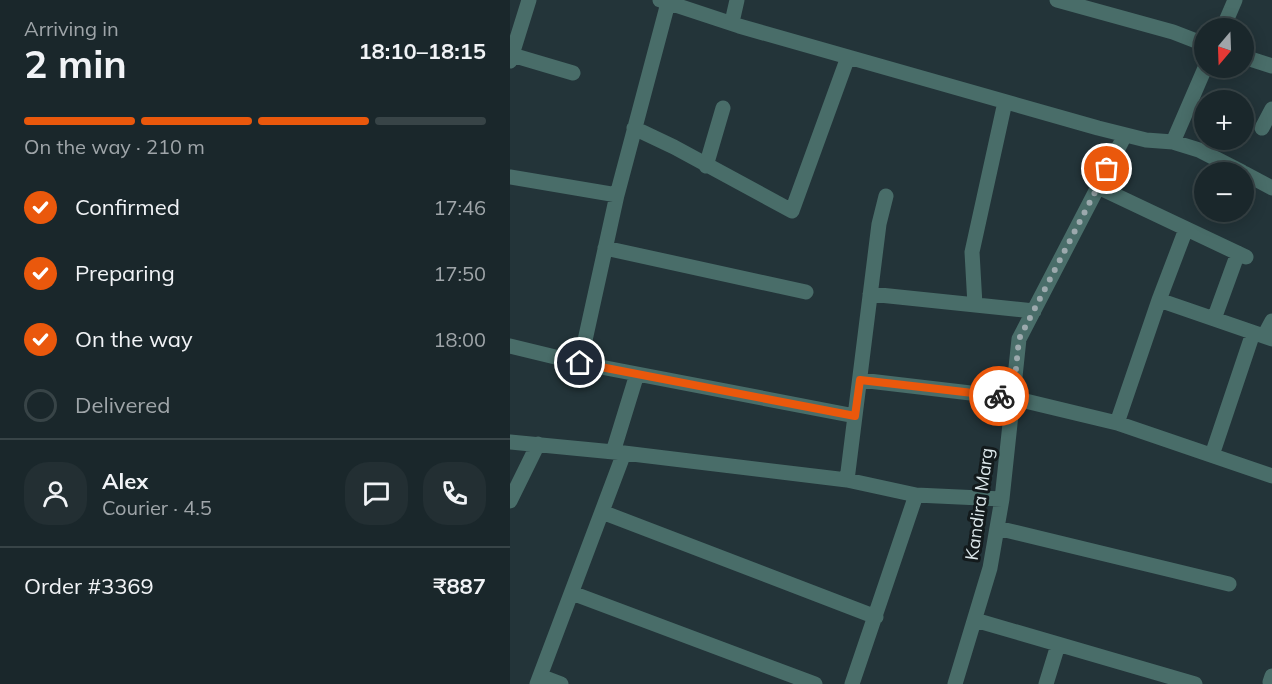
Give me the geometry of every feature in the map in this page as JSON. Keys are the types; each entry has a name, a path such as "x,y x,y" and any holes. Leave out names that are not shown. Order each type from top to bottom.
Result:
{"street":[{"path":"529,0 511,58 573,73"},
{"path":"732,22 737,0"},
{"path":"1057,0 1173,32 1194,40"},
{"path":"1228,18 1236,0"},
{"path":"580,363 617,195 664,1 739,26 1005,102 1146,140 1173,142 1199,150 1222,162"},
{"path":"634,128 792,212 848,57"},
{"path":"1254,60 1272,66"},
{"path":"1173,142 1201,78"},
{"path":"975,305 972,252 1005,102"},
{"path":"706,166 723,108"},
{"path":"1262,128 1272,109"},
{"name":"Kandira Marg","path":"956,684 990,567 1002,499 1019,339 1125,135"},
{"path":"510,177 617,195"},
{"path":"1254,179 1272,188"},
{"path":"1098,187 1242,255 1214,319"},
{"path":"847,480 879,224 886,196"},
{"path":"1117,423 1186,229"},
{"path":"605,248 806,292"},
{"path":"870,294 1034,311"},
{"path":"1159,300 1263,336"},
{"path":"1212,456 1263,336 1272,321"},
{"path":"510,346 580,363 855,416"},
{"path":"561,684 538,680 602,512 637,374"},
{"path":"860,380 1013,398 1117,423 1272,476"},
{"path":"510,442 619,452 847,480 916,495 1002,499"},
{"path":"510,501 538,444"},
{"path":"852,684 916,495"},
{"path":"602,512 876,617"},
{"path":"997,528 1228,584"},
{"path":"572,593 815,684"},
{"path":"975,620 1058,645 1154,678 1195,684"},
{"path":"1046,684 1058,645"}],"way so far":[{"path":"999,396 1013,398 1019,339 1107,169"}],"route":[{"path":"580,363 855,416 860,380 999,396"}]}
